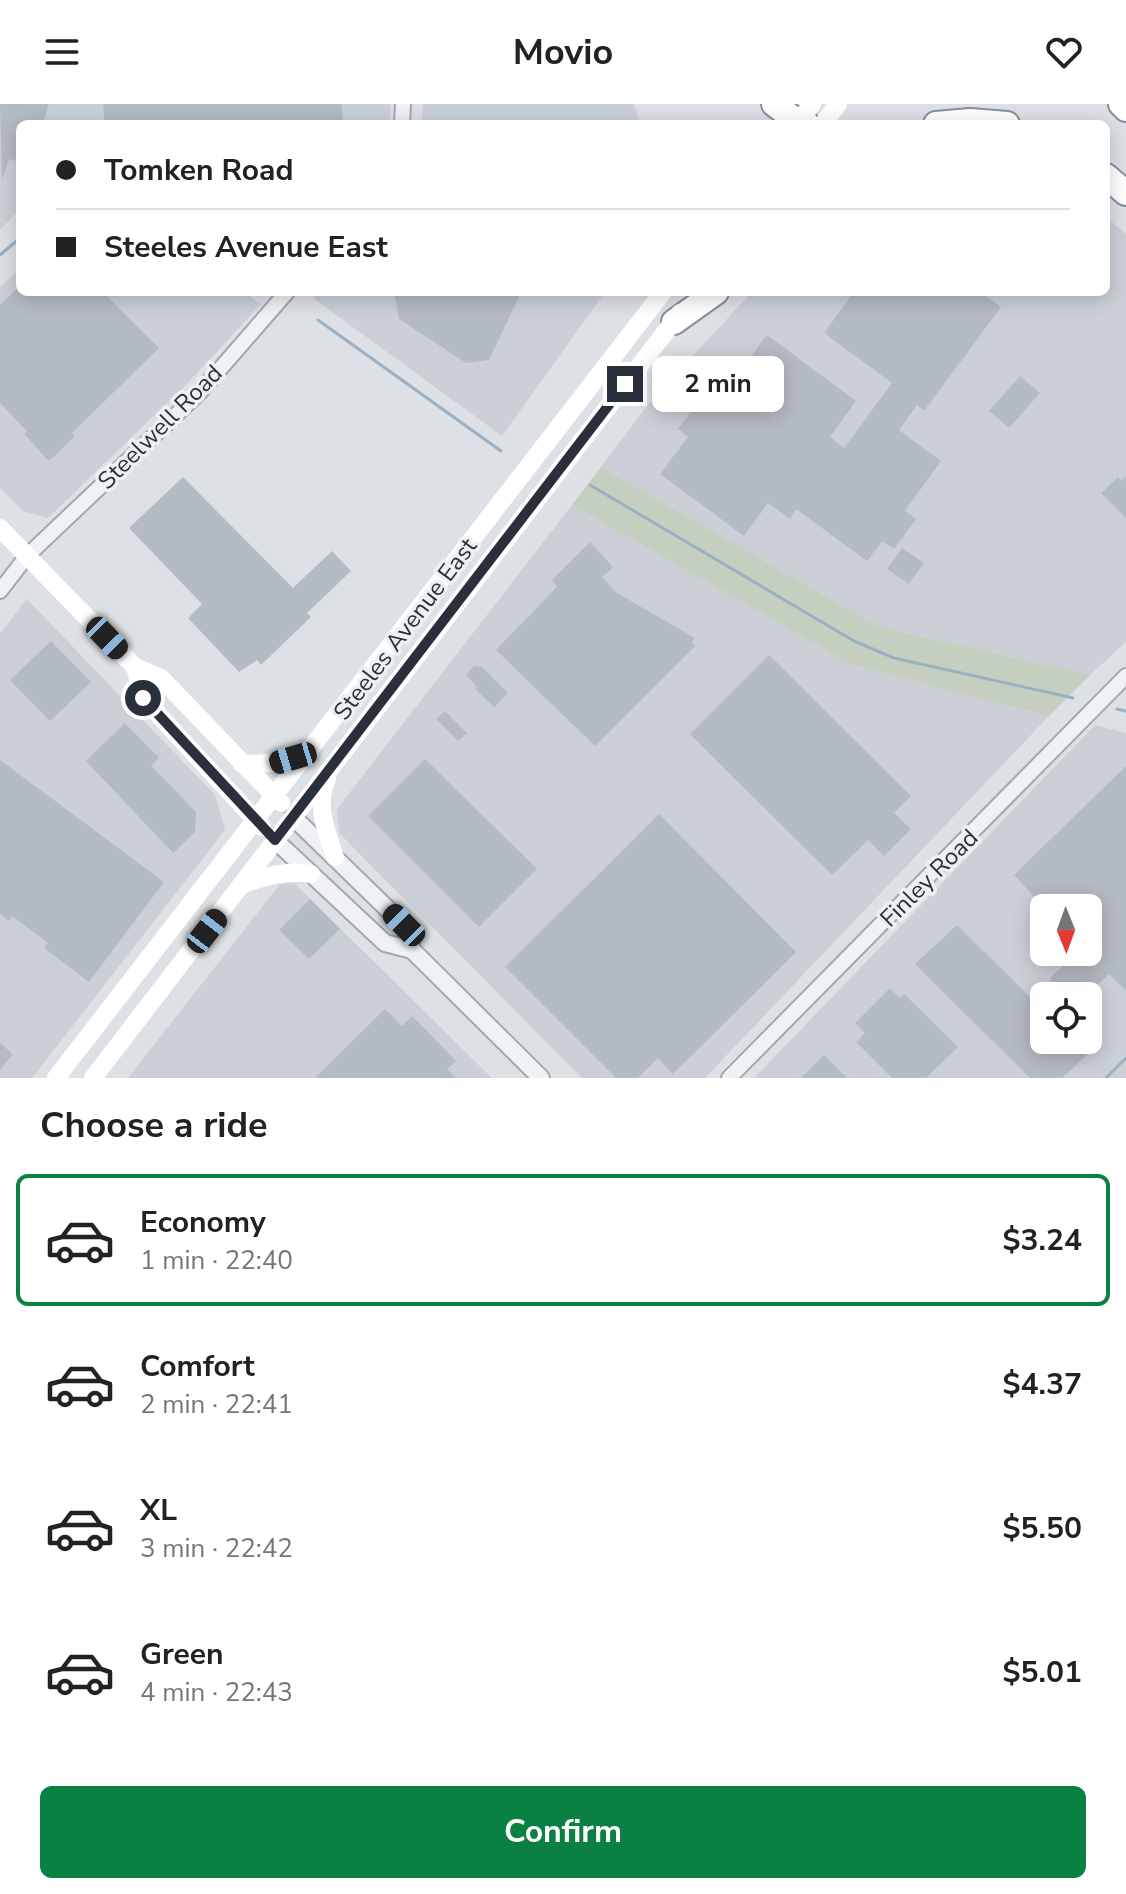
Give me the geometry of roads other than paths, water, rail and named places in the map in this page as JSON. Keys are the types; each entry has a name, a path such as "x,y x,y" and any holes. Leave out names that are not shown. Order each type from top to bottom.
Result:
{"highway":[{"path":"774,104 803,119"},
{"path":"1121,104 1126,109"},
{"path":"1110,179 1126,193"},
{"path":"674,322 710,296"}],"main road":[{"name":"Steeles Avenue East","path":"56,1078 660,296"},
{"name":"Steeles Avenue East","path":"93,1078 693,296"},
{"path":"0,528 135,667 161,678 293,817"},
{"path":"135,667 143,698 275,840"},
{"path":"242,764 275,763 310,752"},
{"path":"331,768 320,794 322,817 335,857"},
{"path":"243,884 277,872 311,874"}],"street":[{"name":"Steelwell Road","path":"0,591 27,556 200,392 284,296"},
{"name":"Finley Road","path":"729,1078 1126,676"},
{"path":"293,817 404,925 412,950 541,1078"},
{"path":"275,840 385,943 412,950"}],"waterway":[{"path":"0,255 16,241"},
{"path":"318,320 501,451"},
{"path":"590,485 854,641 894,658 1073,698"},
{"path":"1117,709 1126,711"},
{"path":"1106,1078 1126,1058"}]}
